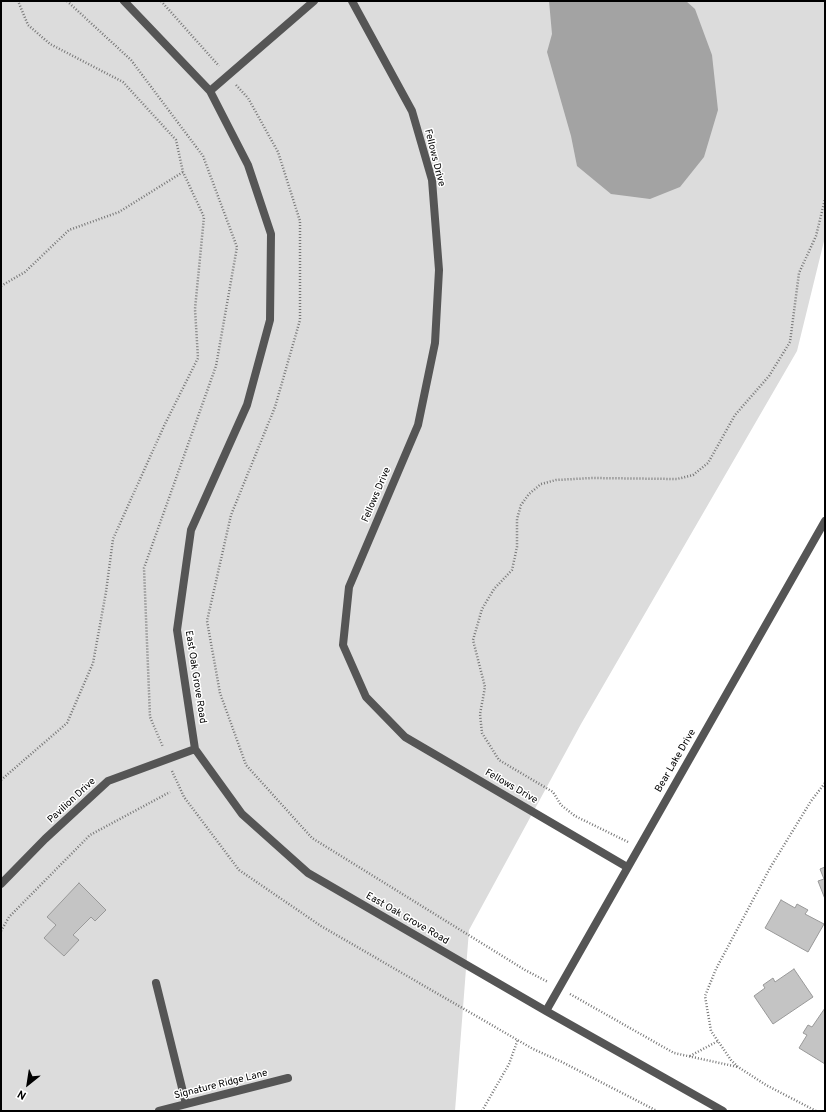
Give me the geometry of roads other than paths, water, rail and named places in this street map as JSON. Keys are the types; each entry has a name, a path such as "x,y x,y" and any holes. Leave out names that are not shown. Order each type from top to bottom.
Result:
{"street":[{"name":"East Oak Grove Road","path":"124,1 210,91 248,165 271,234 270,320 248,405 192,530 177,630 196,749 242,814 308,873 546,1011 723,1111"},
{"path":"210,91 314,1"},
{"name":"Fellows Drive","path":"352,1 412,111 432,180 439,270 435,343 418,425 349,587 343,645 366,697 405,737 627,867"},
{"name":"Bear Lake Drive","path":"546,1011 825,521"},
{"name":"Pavilion Drive","path":"1,884 45,839 108,781 196,749"},
{"path":"156,982 186,1104"},
{"name":"Signature Ridge Lane","path":"159,1111 288,1078"}]}
